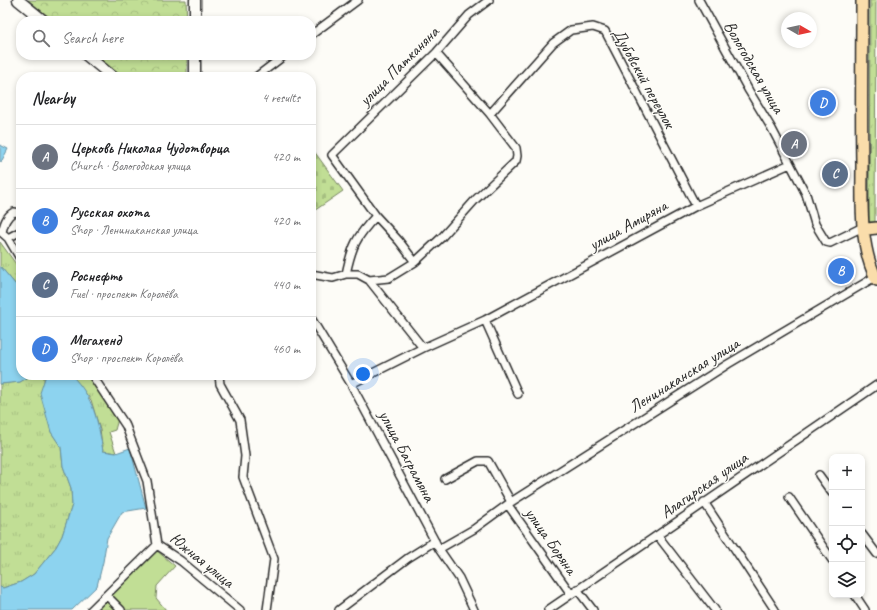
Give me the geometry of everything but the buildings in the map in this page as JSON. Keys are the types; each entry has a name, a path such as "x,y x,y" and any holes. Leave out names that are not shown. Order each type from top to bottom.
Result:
{"main road":[{"path":"862,0 861,146 863,227 869,258 876,279"},
{"path":"863,227 877,228"}],"street":[{"path":"18,0 38,16"},
{"path":"195,0 195,16"},
{"path":"316,31 358,0"},
{"name":"улица Патканяна","path":"376,216 332,155 436,53 469,15 489,0"},
{"name":"Вологодская улица","path":"699,0 749,91 772,129 806,194 815,224 826,242 830,243 863,227"},
{"name":"Дубовский переулок","path":"490,114 553,43 571,30 593,27 605,31 696,206"},
{"path":"369,280 390,278 415,262 442,237 476,199 516,161 516,148 490,114 436,53"},
{"path":"92,60 107,72"},
{"path":"195,60 195,72"},
{"path":"263,72 278,60"},
{"name":"улица Амиряна","path":"351,384 423,348 485,320 696,206 790,164"},
{"path":"16,212 10,214 4,222 1,232 8,238 16,252"},
{"path":"346,274 351,251 361,231 376,216 399,241 415,262"},
{"path":"8,238 16,234"},
{"path":"316,275 332,278 346,274 358,274 369,280 423,348"},
{"name":"Ленинаканская улица","path":"440,549 474,529 509,504 728,364 876,279"},
{"path":"485,320 518,394"},
{"name":"улица Баграмяна","path":"316,326 351,384 435,541 459,578 474,610"},
{"name":"Южная улица","path":"95,380 126,426 147,481 157,545 181,561 240,610"},
{"path":"220,380 220,384 240,420 245,456 244,477 274,559 267,610"},
{"name":"Алагирская улица","path":"548,610 877,385"},
{"path":"445,479 478,461 488,461 509,504"},
{"path":"819,475 830,490"},
{"path":"789,496 829,556"},
{"path":"704,502 775,610"},
{"name":"улица Боряна","path":"509,504 570,594"},
{"path":"658,536 716,610"},
{"path":"865,538 877,554"},
{"path":"339,610 408,558 435,541"},
{"path":"91,610 107,596 157,545"},
{"name":"улица Боряна","path":"578,589 593,610"},
{"path":"107,596 121,610"},
{"path":"857,598 865,610"}],"green space":[{"path":"28,0 186,0 187,16 48,16"},
{"path":"870,0 876,0 875,222 869,222"},
{"path":"101,60 187,60 187,72 116,72"},
{"path":"316,154 343,191 316,210"},
{"path":"0,242 16,264 16,285 0,266"},
{"path":"23,380 44,380 47,414 51,432 61,447 63,466 71,488 72,505 62,536 56,547 34,574 21,582 3,588 0,587 0,384 20,382"},
{"path":"75,380 94,380 118,419 115,430 109,432 116,453 103,451 100,430 91,400"},
{"path":"156,550 175,566 157,586 156,598 166,610 96,610"}],"water":[{"path":"0,145 8,149 1,162 0,161"},
{"path":"0,266 16,285 16,380 23,380 20,382 0,384"},
{"path":"44,380 76,380 79,383 94,410 103,451 116,453 130,448 146,508 122,512 107,538 97,586 72,610 0,610 0,587 3,588 21,582 34,574 56,547 62,536 72,505 71,488 63,466 61,447 51,432 40,393"}],"place":[{"name":"Мегахенд","path":"823,103"},
{"name":"Церковь Николая Чудотворца","path":"794,144"},
{"name":"Роснефть","path":"835,174"},
{"name":"Русская охота","path":"841,271"}]}
